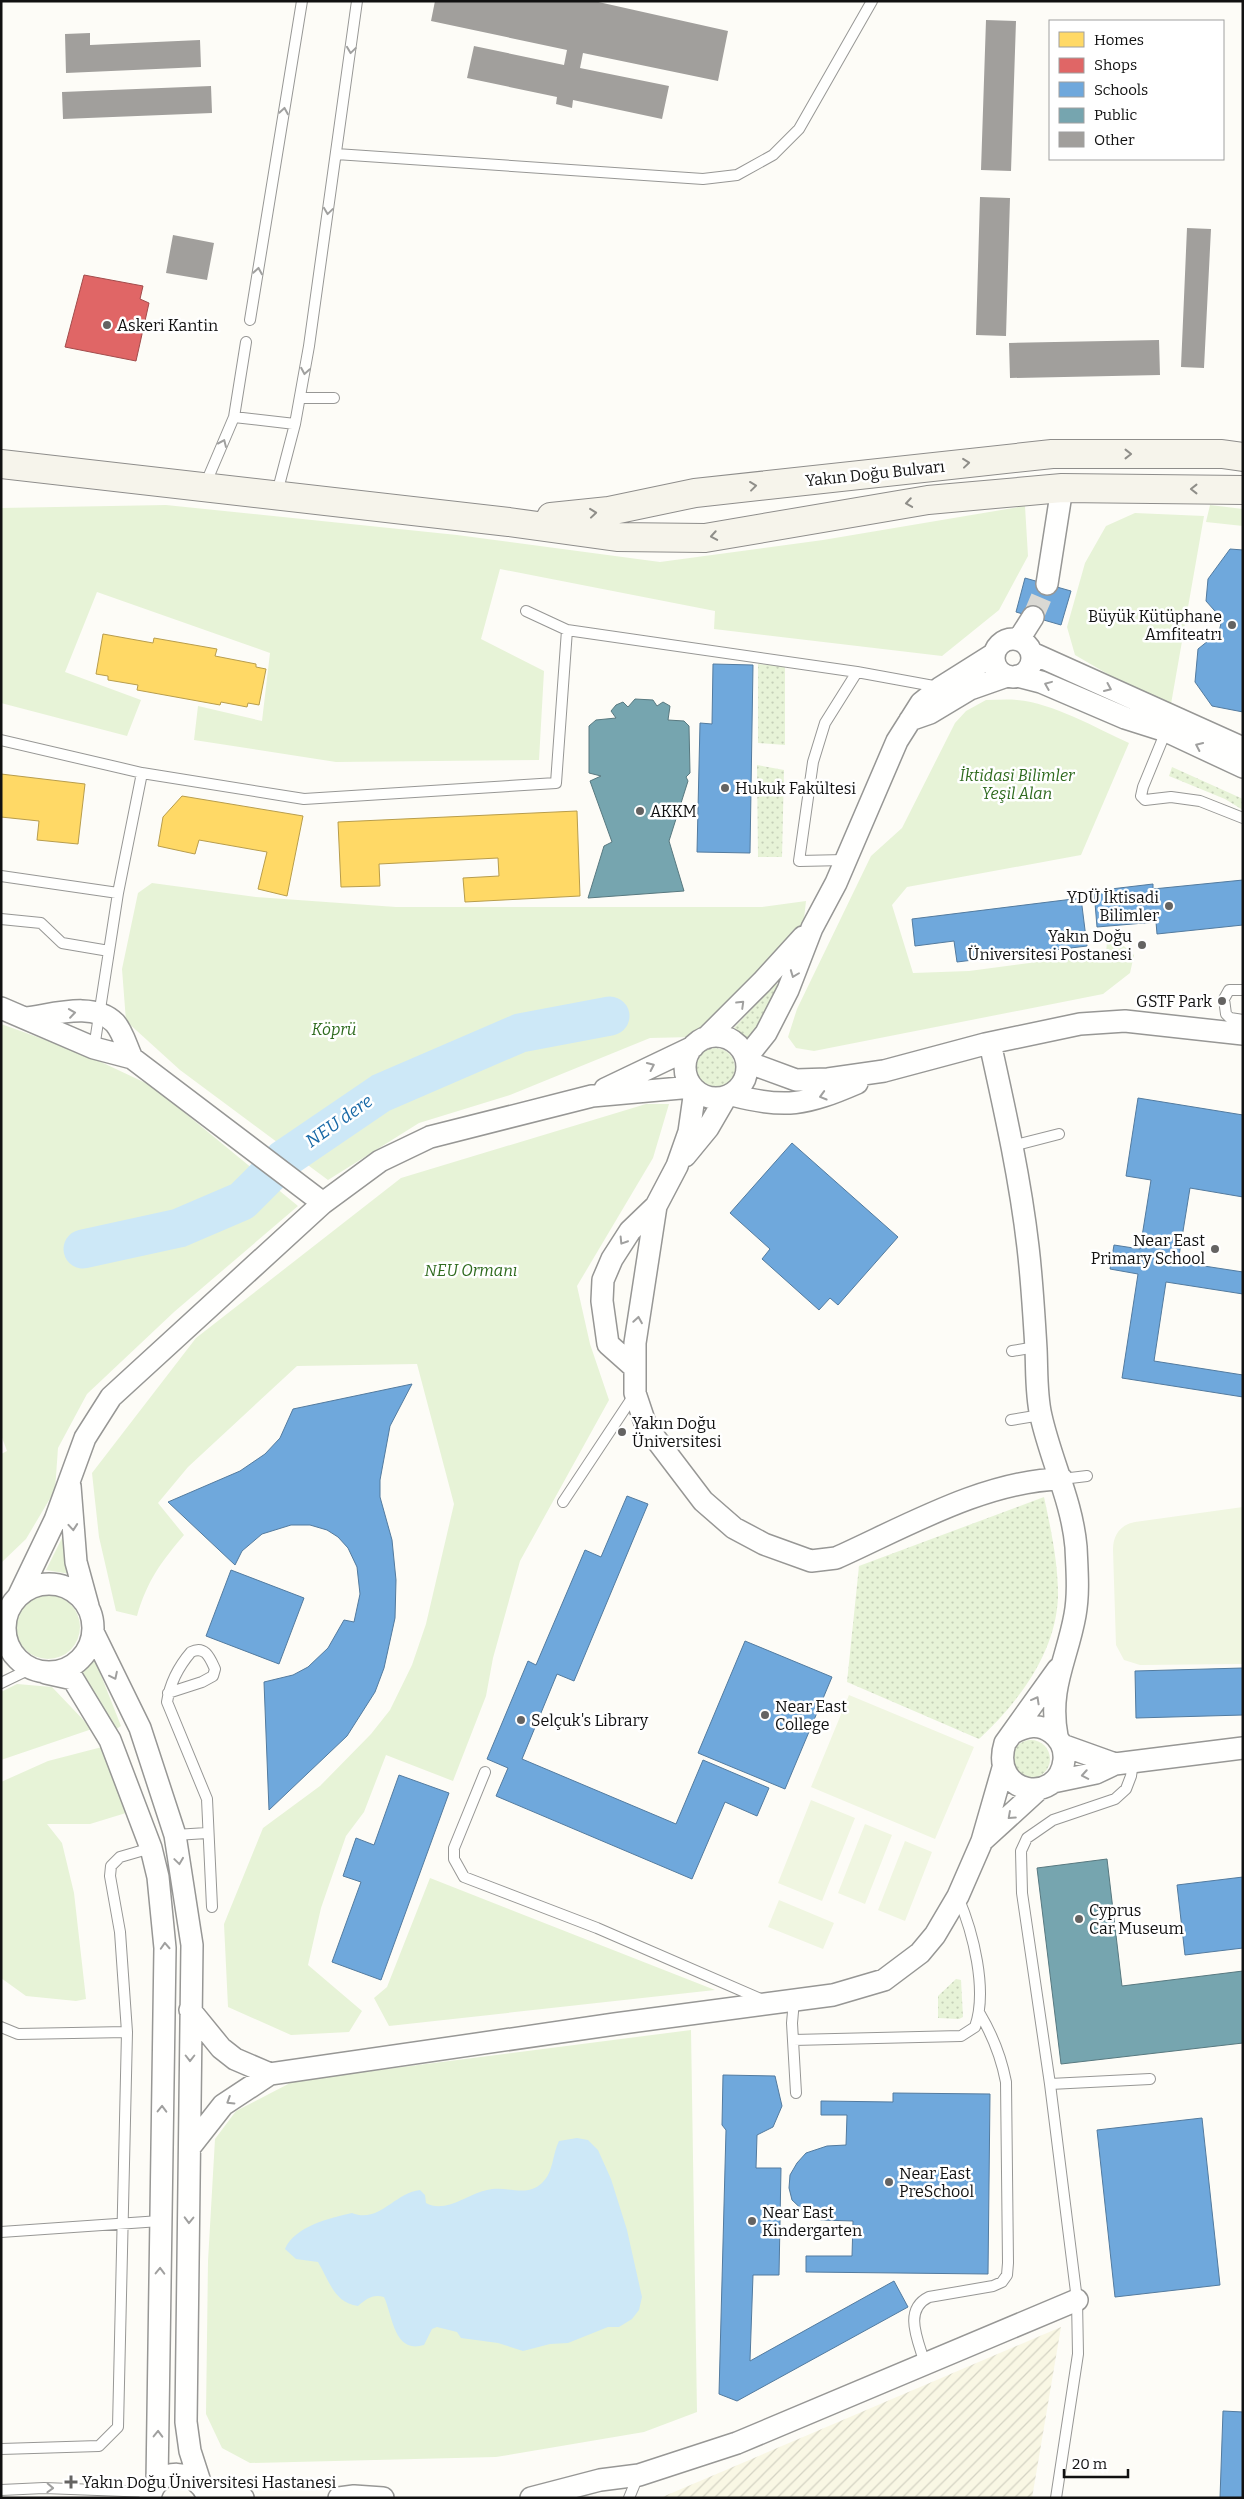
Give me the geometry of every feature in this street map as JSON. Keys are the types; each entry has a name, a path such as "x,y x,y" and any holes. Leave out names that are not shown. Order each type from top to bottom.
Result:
{"main road":[{"name":"Yakın Doğu Bulvarı","path":"509,522 609,511 695,493 1052,454 1222,454 1243,457"},
{"path":"1,464 509,522 617,537 705,538 928,500 1062,488 1243,490"}],"street":[{"path":"1047,584 1062,488"},
{"path":"910,720 930,713 970,690 1012,676 1030,665 1025,646 1032,617"},
{"path":"677,1166 708,1128 729,1096 744,1081 746,1060 766,1033 788,990 812,928 845,860 897,740 921,702 994,654 1000,643 1013,638 1025,646 1243,748"},
{"path":"994,654 995,665 1012,676 1041,682 1126,718 1166,731 1243,767"},
{"path":"812,928 762,982 699,1042 687,1056 685,1066 686,1077 693,1088 709,1098 729,1096 788,1104 826,1096 884,1071"},
{"path":"1,1008 94,1048 132,1058 269,1160 286,1176 323,1203"},
{"path":"24,1019 84,1011 100,1012 116,1024 132,1058"},
{"path":"592,1096 699,1042 716,1036 734,1042 746,1060 796,1080 828,1079 884,1071 990,1043 1080,1024 1125,1021 1243,1033"},
{"path":"982,1841 1060,1775 1064,1766 1065,1755 1059,1741 1053,1717 1054,1702 1059,1667 1068,1645 1075,1614 1078,1581 1075,1544 1062,1479 1040,1415 1028,1247 1012,1146 990,1043"},
{"path":"153,2491 166,1948 158,1877 151,1848 110,1740 73,1679 23,1664 9,1650 5,1638 4,1625 11,1600 55,1520 85,1438 111,1397 323,1203 380,1161 430,1137 592,1096 693,1088"},
{"path":"635,1368 608,1344 602,1301 604,1280 612,1259 630,1231 656,1206 677,1166 689,1132 693,1088"},
{"path":"656,1206 635,1343 635,1393 646,1426 703,1501 734,1528 764,1544 812,1560 836,1558 978,1495 1037,1480 1062,1479"},
{"path":"70,1478 76,1562 89,1609 93,1632 140,1728 175,1835 192,1945 186,2422 190,2451 203,2489"},
{"path":"11,1600 31,1587 44,1584 58,1584 70,1589 81,1598 89,1609"},
{"path":"23,1664 60,1671 72,1666 83,1657 90,1645 93,1632"},
{"path":"190,2147 223,2105 270,2074 769,2002 833,1995 884,1980 920,1953 934,1935 958,1896 982,1841 1003,1768 1001,1755 1005,1743 1031,1709 1044,1684 1059,1667"},
{"path":"1013,1733 1023,1727 1036,1726 1047,1729 1059,1741 1124,1763"},
{"path":"1003,1768 1013,1783 1030,1789 1096,1773 1124,1763 1243,1748"},
{"path":"190,2010 221,2048 235,2059 270,2074"},
{"path":"531,2498 600,2480 639,2475 737,2443 1077,2300"},
{"path":"153,2491 167,2476 178,2474 190,2476 203,2489 243,2498"},
{"path":"349,2497 382,2498"}],"lane":[{"path":"250,320 302,1"},
{"path":"276,496 300,398 357,1"},
{"path":"336,154 703,180 737,175 773,155 799,129 872,1"},
{"path":"203,488 234,417 246,342"},
{"path":"300,398 334,398"},
{"path":"234,417 295,424"},
{"path":"526,611 567,630 858,672 940,688"},
{"path":"1,740 142,773 304,799 556,783 567,630"},
{"path":"845,860 799,861 812,762 825,723 858,672"},
{"path":"1166,731 1143,786 1142,796 1145,800 1171,797 1200,801 1243,818"},
{"path":"94,1048 118,894 142,773"},
{"path":"1,876 118,894"},
{"path":"1,918 40,923 62,943 109,950"},
{"path":"1243,990 1229,990 1224,999 1226,1014 1230,1018 1243,1020"},
{"path":"1012,1146 1059,1134"},
{"path":"1012,1351 1036,1347"},
{"path":"563,1502 635,1393"},
{"path":"1011,1420 1040,1415"},
{"path":"1062,1479 1088,1476"},
{"path":"168,1693 214,1676 215,1669 208,1653 202,1650 191,1652 181,1664 168,1693 167,1702 206,1799 212,1907"},
{"path":"1,1683 23,1664"},
{"path":"1056,2498 1078,2354 1077,2300 1050,2084 1022,1893 1021,1851 1027,1838 1046,1824 1074,1812 1115,1799 1126,1789 1131,1776 1124,1763"},
{"path":"485,1772 454,1848 454,1859 464,1877 597,1928 769,2002"},
{"path":"175,1835 207,1833"},
{"path":"1,2449 99,2446 118,2427 127,2032 120,1932 110,1876 111,1866 120,1857 151,1848"},
{"path":"793,2040 961,2036 976,2027 980,2014 980,1991 967,1918 958,1896"},
{"path":"794,2000 793,2040 796,2094"},
{"path":"925,2364 913,2321 915,2310 921,2301 993,2286 1002,2282 1006,2275 1009,2232 1006,2082 1002,2059 994,2038 980,2014"},
{"path":"1,2027 18,2034 127,2032"},
{"path":"1050,2084 1150,2079"},
{"path":"1,2232 160,2221"},
{"path":"629,2498 639,2475"},
{"path":"1,2490 44,2488 153,2491"}],"shaded area":[{"path":"1061,2327 1032,2498 660,2498"}],"green space":[{"path":"166,505 457,535 660,562 823,540 1025,506 1028,556 999,610 942,656 714,629 715,611 500,569 481,639 544,671 539,760 336,762 194,740 198,706 262,721 270,653 97,592 65,672 141,700 127,736 1,703 1,508"},
{"path":"1210,505 1243,509 1243,526 1206,522"},
{"path":"1135,513 1204,516 1171,704 1142,694 1075,655 1067,627 1085,563 1106,526"},
{"path":"758,664 785,666 785,745 758,743"},
{"name":"İktidasi Bilimler Yeşil Alan","path":"986,700 1017,700 1045,706 1074,717 1129,743 1081,855 907,887 892,905 913,973 969,971 1106,953 1108,932 1134,955 1130,973 1103,994 814,1051 796,1048 788,1037 797,1009 871,856 902,828 955,723 966,711"},
{"path":"757,765 784,770 782,857 758,857"},
{"path":"1172,767 1243,799 1243,810 1225,799 1169,776"},
{"name":"Köprü","path":"152,883 256,897 396,907 762,907 806,901 803,928 705,1032 693,1037 650,1038 510,1095 419,1123 328,1180 180,1070 126,1021 122,969 138,893"},
{"path":"776,983 779,986 757,1026 751,1043 734,1028"},
{"path":"1,1024 82,1053 152,1086 298,1206 174,1312 87,1394 58,1448 55,1490 26,1539 1,1563 1,1454 7,1451 1,1435"},
{"path":"715,1048 729,1054 735,1068 729,1082 715,1088 701,1082 695,1068 701,1054"},
{"name":"NEU Ormanı","path":"646,1104 669,1104 653,1158 577,1286 590,1344 609,1400 520,1561 493,1658 486,1696 453,1781 386,1755 364,1812 346,1836 321,1908 308,1965 362,2011 349,2032 291,2035 228,2007 224,1924 263,1828 320,1786 371,1734 390,1710 412,1665 426,1624 454,1504 417,1364 297,1366 188,1467 158,1503 184,1535 168,1554 150,1582 137,1616 116,1611 99,1537 92,1473 196,1338 401,1178"},
{"path":"1044,1497 1057,1570 1058,1595 1056,1616 1051,1636 1033,1675 1021,1693 994,1725 979,1739 847,1682 859,1566"},
{"path":"1243,1507 1243,1664 1140,1665 1124,1660 1116,1645 1113,1550 1114,1540 1121,1528 1135,1522"},
{"path":"64,1534 70,1574 46,1570"},
{"path":"42,1595 54,1595 71,1604 78,1615 80,1627 78,1639 71,1650 54,1659 42,1659 30,1654 21,1645 16,1633 16,1621 21,1609 30,1600"},
{"path":"93,1655 121,1726 113,1731 75,1674"},
{"path":"17,1684 52,1687 92,1729 1,1760 1,1692"},
{"path":"849,1695 974,1747 935,1839 811,1787"},
{"path":"1031,1740 1044,1746 1050,1759 1044,1772 1031,1778 1018,1772 1012,1759 1018,1746"},
{"path":"102,1747 126,1813 90,1824 47,1824 62,1843 74,1893 86,1999 76,2001 26,1996 1,1978 1,1782 48,1761"},
{"path":"811,1800 855,1818 822,1901 778,1883"},
{"path":"865,1824 892,1835 865,1904 838,1893"},
{"path":"905,1841 932,1852 905,1921 878,1910"},
{"path":"430,1878 715,1990 389,2026 374,1998 387,1987"},
{"path":"779,1900 834,1923 823,1949 768,1927"},
{"path":"956,1979 961,1980 963,2017 959,2019 938,2018 938,1996"},
{"path":"691,2030 697,2412 644,2432 496,2457 250,2463 222,2448 206,2414 208,2261 215,2139 236,2111 294,2081"}],"water":[{"path":"577,2138 588,2140 598,2150 611,2179 627,2230 642,2297 639,2310 632,2319 619,2327 608,2327 568,2343 550,2344 523,2351 498,2343 461,2338 457,2332 437,2327 432,2329 424,2345 414,2346 406,2344 396,2332 384,2297 367,2299 358,2306 350,2304 333,2290 318,2262 296,2259 285,2249 297,2234 314,2224 352,2213 370,2214 379,2211 411,2192 420,2190 425,2195 426,2203 433,2206 441,2206 449,2205 487,2190 529,2190 546,2179 559,2141"}],"building: Homes":[{"path":"103,634 153,643 154,638 217,649 215,656 256,664 256,667 266,669 259,705 248,703 247,707 221,702 220,705 137,690 138,685 108,680 108,676 96,674"},
{"path":"1,774 85,784 78,844 37,840 39,821 1,817"},
{"path":"182,796 303,816 287,896 258,889 267,852 199,840 195,854 158,846 163,817"},
{"path":"577,811 580,896 465,902 463,878 499,876 498,858 379,864 380,886 341,887 338,822"}],"building: Shops":[{"name":"Askeri Kantin","path":"84,275 143,286 140,299 149,303 136,361 65,347"}],"building: Schools":[{"name":"Büyük Kütüphane Amfiteatrı","path":"1230,549 1243,550 1243,712 1212,706 1195,682 1198,649 1219,632 1222,619 1206,601 1208,579"},
{"path":"1025,578 1071,591 1061,625 1016,612"},
{"name":"Hukuk Fakültesi","path":"713,664 753,665 750,853 697,852 700,723 712,724"},
{"name":"YDÜ İktisadi Bilimler","path":"1243,880 1243,925 1157,934 1156,922 1097,927 1094,891 1153,884 1153,889"},
{"path":"1081,898 1087,946 957,962 954,941 915,946 912,919"},
{"path":"1138,1098 1243,1115 1243,1197 1190,1188 1178,1262 1243,1272 1243,1294 1166,1282 1154,1361 1243,1375 1243,1397 1122,1378 1138,1274 1110,1269 1114,1245 1140,1249 1151,1180 1126,1176"},
{"path":"792,1143 898,1237 838,1305 830,1298 819,1310 762,1259 770,1249 730,1213"},
{"path":"412,1384 390,1426 380,1480 380,1497 392,1540 396,1580 395,1618 384,1668 375,1692 347,1736 269,1810 264,1682 293,1675 308,1667 328,1648 344,1620 354,1622 360,1594 357,1567 348,1548 338,1537 327,1530 310,1525 291,1525 262,1534 242,1551 235,1565 168,1502 240,1471 265,1454 280,1438 293,1409"},
{"name":"Selçuk's Library","path":"627,1496 648,1504 574,1681 557,1674 522,1759 676,1824 703,1760 769,1788 757,1816 725,1802 692,1879 496,1796 508,1768 487,1759 528,1661 536,1665 585,1550 601,1557"},
{"path":"231,1570 304,1598 279,1664 206,1636"},
{"name":"Near East College","path":"745,1641 832,1677 785,1789 698,1753"},
{"path":"1243,1668 1243,1715 1136,1718 1135,1671"},
{"path":"399,1775 449,1793 381,1980 332,1962 361,1882 343,1876 356,1838 374,1845"},
{"path":"1243,1877 1243,1948 1185,1955 1177,1885"},
{"name":"Near East Kindergarten","path":"723,2075 775,2076 782,2106 773,2127 757,2135 756,2168 781,2168 779,2275 753,2275 750,2361 894,2281 908,2307 737,2401 719,2394 726,2130 722,2125"},
{"name":"Near East PreSchool","path":"893,2093 990,2094 988,2274 806,2272 806,2256 852,2256 853,2221 821,2220 809,2216 792,2200 789,2188 790,2175 806,2153 827,2146 846,2145 847,2115 821,2115 821,2101 893,2102"},
{"path":"1202,2118 1220,2285 1115,2297 1097,2130"},
{"path":"1223,2411 1243,2412 1243,2498 1220,2498"}],"building: Public":[{"name":"AKKM","path":"635,699 653,700 657,706 663,702 670,706 668,720 684,721 689,726 690,773 686,777 688,781 669,841 684,891 588,898 604,846 612,842 590,781 601,776 589,773 589,726 596,720 616,718 611,711 616,705 623,702 628,707"},
{"name":"Cyprus Car Museum","path":"1107,1859 1122,1986 1243,1971 1243,2043 1061,2064 1037,1868"}],"building: Other":[{"path":"435,1 594,1 728,31 718,81 583,53 580,68 669,86 662,119 573,100 572,108 556,104 557,97 467,78 474,46 564,65 567,50 431,21"},
{"path":"986,20 1016,21 1011,171 981,170"},
{"path":"90,33 90,45 200,40 201,67 66,73 65,34"},
{"path":"211,86 212,113 63,119 62,92"},
{"path":"980,197 1010,198 1006,336 976,335"},
{"path":"1187,228 1211,229 1204,368 1181,367"},
{"path":"173,235 214,243 207,280 166,273"},
{"path":"1159,340 1160,375 1010,378 1009,343"}],"waterway":[{"name":"NEU dere","path":"83,1249 179,1228 242,1201 284,1159 381,1093 520,1033 610,1016"}],"tunnel":[{"path":"1033,617 1047,584"}],"place":[{"name":"Askeri Kantin","path":"107,325"},
{"name":"Büyük Kütüphane Amfiteatrı","path":"1232,625"},
{"name":"Hukuk Fakültesi","path":"725,788"},
{"name":"AKKM","path":"640,811"},
{"name":"YDÜ İktisadi Bilimler","path":"1169,906"},
{"name":"Yakın Doğu Üniversitesi Postanesi","path":"1142,945"},
{"name":"GSTF Park","path":"1222,1001"},
{"name":"Near East Primary School","path":"1215,1249"},
{"name":"Yakın Doğu Üniversitesi","path":"622,1432"},
{"name":"Near East College","path":"765,1715"},
{"name":"Selçuk's Library","path":"521,1720"},
{"name":"Cyprus Car Museum","path":"1079,1919"},
{"name":"Near East PreSchool","path":"889,2182"},
{"name":"Near East Kindergarten","path":"752,2221"},
{"name":"Yakın Doğu Üniversitesi Hastanesi","path":"71,2482"}]}
